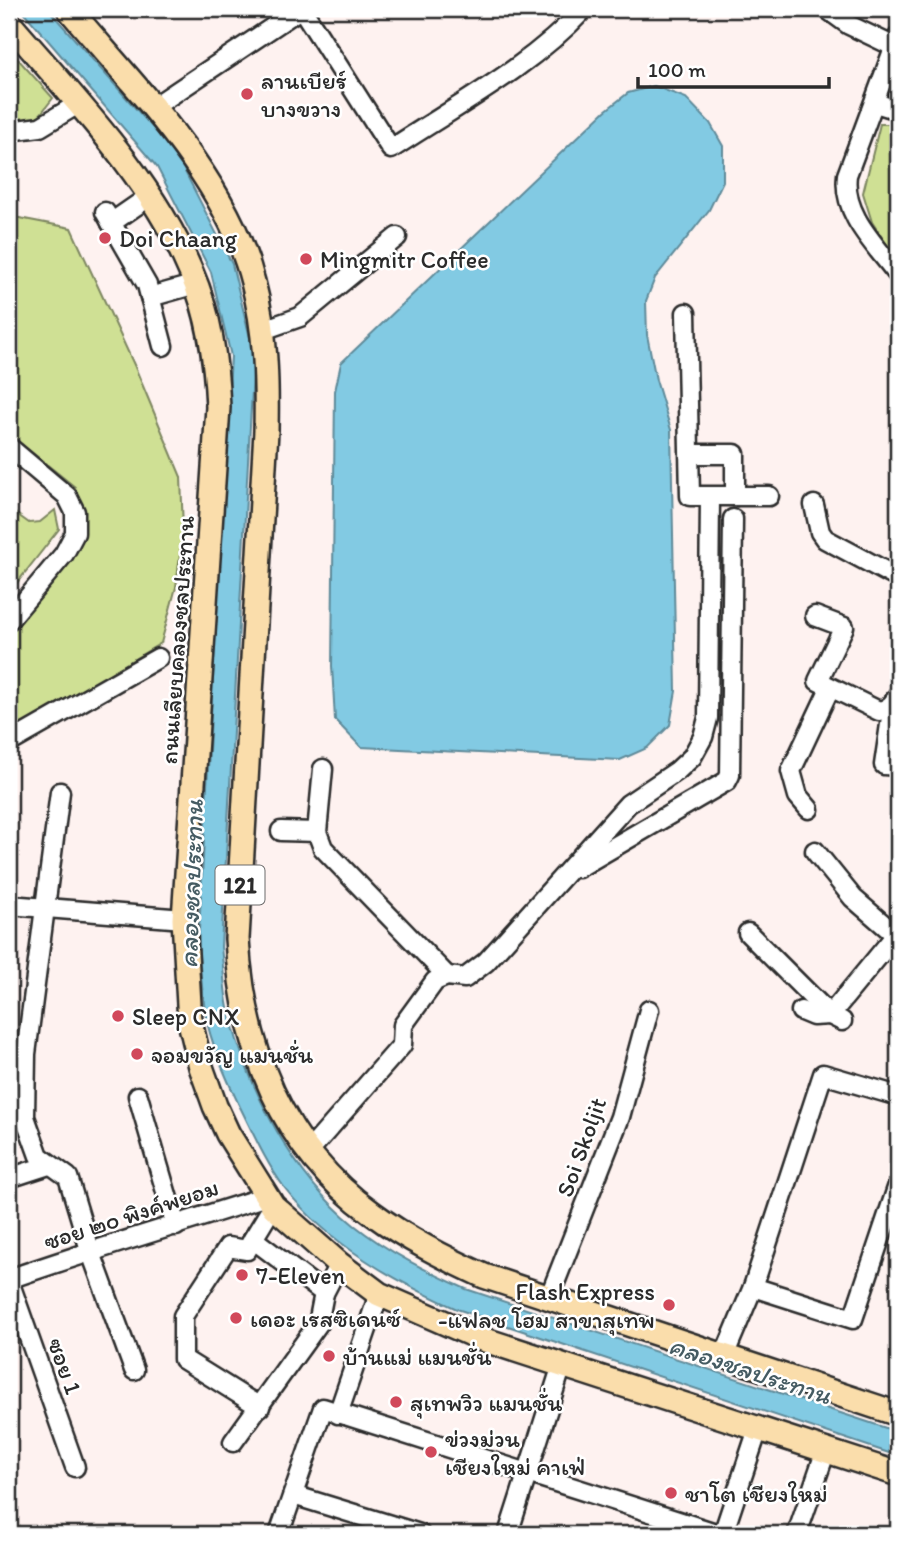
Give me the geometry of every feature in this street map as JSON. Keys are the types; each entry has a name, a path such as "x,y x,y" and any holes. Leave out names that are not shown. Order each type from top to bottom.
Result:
{"main road":[{"name":"121","path":"69,9 176,136 201,173 236,232 253,280 263,330 267,384 266,431 236,939 239,981 247,1022 261,1070 283,1115 309,1151 369,1212 408,1238 484,1276 898,1415"},
{"name":"ถนนเลียบคลองชลประทาน","path":"9,23 78,104 150,196 174,236 196,284 204,306 212,346 218,407 184,919 190,1021 201,1067 228,1134 270,1201 339,1264 379,1294 482,1339 898,1474"}],"street":[{"path":"152,108 301,9 391,149 538,54 584,9"},
{"path":"827,9 849,25 897,42 847,175 845,188 853,215 898,275"},
{"path":"875,103 898,110"},
{"path":"9,131 40,127 78,104"},
{"path":"150,196 108,218 147,285 163,346"},
{"path":"263,330 300,317 397,237"},
{"path":"150,297 196,284"},
{"path":"686,313 690,496 768,496"},
{"path":"9,447 68,496 75,512 75,533 64,554 9,620"},
{"path":"690,454 735,454 735,496"},
{"path":"309,1151 402,1045 403,1025 435,981 447,976 465,978 486,962 628,804 692,757 703,737 708,718 710,497"},
{"path":"814,505 820,532 825,539 898,578"},
{"path":"562,877 709,794 727,781 730,775 733,519"},
{"path":"816,616 844,627 818,681 879,711 886,710 896,699"},
{"path":"9,743 158,658"},
{"path":"808,809 798,796 791,771 830,688"},
{"path":"896,699 884,765 898,766"},
{"path":"323,769 317,832 323,848 447,976"},
{"path":"60,792 18,1053 25,1118 39,1156 68,1177 90,1250 134,1370"},
{"path":"281,831 317,832"},
{"path":"815,851 853,898 897,937 836,1018"},
{"path":"9,905 184,919"},
{"path":"748,933 836,1018"},
{"name":"Soi Skoljit","path":"549,1298 620,1117 649,1010"},
{"path":"801,1011 813,1016 836,1018"},
{"path":"724,1356 753,1287 822,1073 898,1096"},
{"path":"138,1096 176,1226"},
{"path":"9,1178 49,1165"},
{"path":"753,1287 853,1319 898,1185"},
{"path":"260,1407 183,1359 183,1316 228,1247 247,1250 270,1201"},
{"name":"ซอย ๒๐ พิงค์พยอม","path":"9,1280 90,1250 270,1201"},
{"path":"253,1239 324,1293"},
{"path":"233,1442 318,1324 324,1293 339,1264"},
{"name":"ซอย 1","path":"9,1280 75,1466"},
{"path":"338,1414 379,1294"},
{"path":"508,1534 562,1366"},
{"path":"279,1534 323,1408 527,1475 721,1534 758,1429"},
{"path":"797,1534 826,1450"},
{"path":"293,1494 420,1534"}],"green space":[{"path":"9,49 53,98 39,116 9,125"},
{"path":"880,124 898,124 898,262 872,222 863,193"},
{"path":"9,216 71,228 135,367 181,477 183,530 176,587 161,643 9,734 9,635 79,549 83,523 75,487 9,434"},
{"path":"11,510 29,523 40,522 55,510 59,529 9,593 9,513"}],"water":[{"path":"21,9 48,9 176,154 232,264 254,354 221,947 230,1017 250,1075 277,1131 311,1182 332,1205 367,1235 422,1268 466,1289 898,1432 898,1456 457,1309 386,1273 341,1243 301,1207 271,1168 235,1097 208,1028 198,948 231,356 211,272 157,167"},
{"path":"654,86 686,98 710,123 723,146 723,181 709,210 655,278 646,301 647,335 656,380 671,430 676,691 670,725 647,748 620,760 361,747 335,720 332,666 335,391 341,363 605,111 628,93"}],"place":[{"name":"ลานเบียร์ บางขวาง","path":"247,94"},
{"name":"Doi Chaang","path":"105,238"},
{"name":"Mingmitr Coffee","path":"306,259"},
{"name":"Sleep CNX","path":"118,1016"},
{"name":"จอมขวัญ แมนชั่น","path":"137,1054"},
{"name":"7-Eleven","path":"242,1275"},
{"name":"Flash Express -แฟลช โฮม สาขาสุเทพ","path":"669,1305"},
{"name":"เดอะ เรสซิเดนซ์","path":"236,1318"},
{"name":"บ้านแม่ แมนชั่น","path":"329,1356"},
{"name":"สุเทพวิว แมนชั่น","path":"396,1402"},
{"name":"ข่วงม่วน เชียงใหม่ คาเฟ่","path":"431,1452"},
{"name":"ชาโต เชียงใหม่","path":"671,1493"}],"water label":[{"name":"คลองชลประทาน","path":"191,884"},
{"name":"คลองชลประทาน","path":"750,1370"}]}
